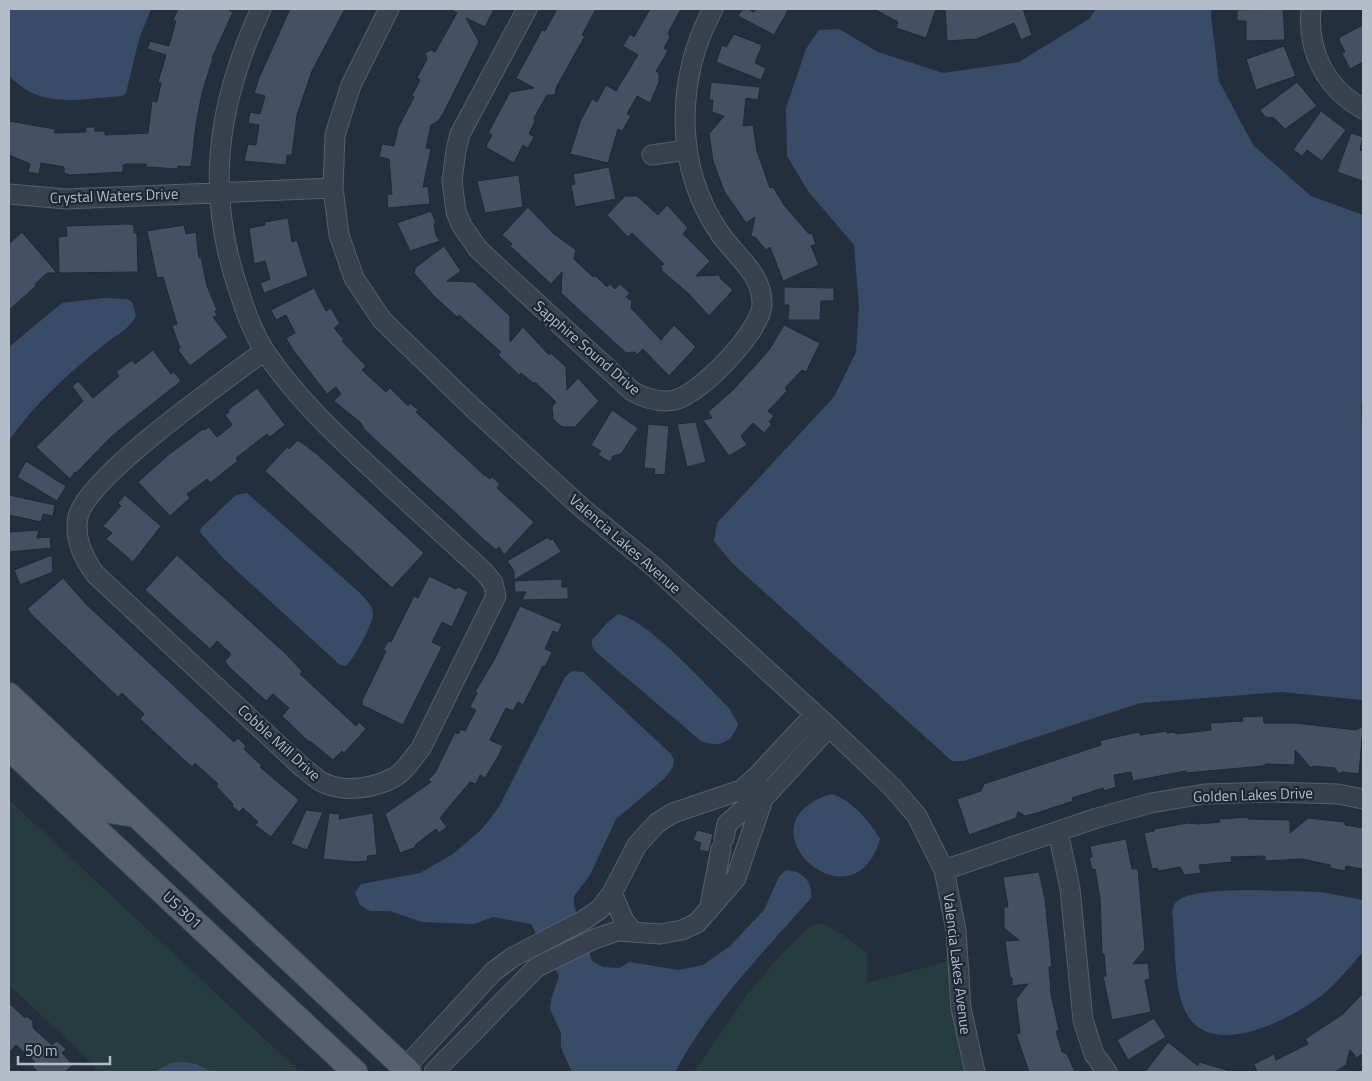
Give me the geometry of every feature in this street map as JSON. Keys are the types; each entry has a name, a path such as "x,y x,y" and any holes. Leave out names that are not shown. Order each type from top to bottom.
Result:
{"main road":[{"path":"9,695 405,1071"},
{"path":"9,721 104,810 136,815"},
{"name":"US 301","path":"9,748 355,1072"}],"street":[{"path":"219,192 220,137 229,92 246,40 262,9"},
{"name":"Valencia Lakes Avenue","path":"389,9 351,85 335,135 333,188 339,235 354,278 382,320 496,429 582,508 654,567 829,727 893,788 917,816 944,870 956,930 961,1008 975,1072"},
{"name":"Sapphire Sound Drive","path":"527,9 460,134 452,181 456,212 470,239 490,261 632,391 654,401 676,399 689,394 702,384 755,327 762,307 758,286 750,270 723,238 705,207 686,150 684,113 691,70 713,9"},
{"path":"1311,9 1310,24 1314,51 1326,78 1347,100 1363,109"},
{"path":"652,155 686,150"},
{"name":"Crystal Waters Drive","path":"9,194 66,200 333,188"},
{"name":"Cobble Mill Drive","path":"219,192 221,220 231,269 247,316 264,351 293,390 322,422 484,572 493,583 496,596 421,748 407,766 395,777 368,787 346,789 324,783 302,768 95,574 83,557 78,539 78,516 106,478 141,445 264,351"},
{"path":"405,1071 493,972 529,949 584,920 600,909 612,893 637,845 657,823 673,813 741,790 758,775 814,714"},
{"path":"709,910 727,824 782,776 829,727"},
{"path":"434,1072 536,967 594,939 618,930 660,934 682,930 696,923 736,878 763,800 782,776"},
{"name":"Golden Lakes Drive","path":"944,870 1058,831 1151,803 1204,794 1272,792 1338,794 1363,799"},
{"path":"1058,831 1070,889 1083,1020 1094,1054 1107,1072"},
{"path":"612,893 624,921 633,932"}],"green space":[{"path":"9,800 300,1072 99,1072 85,1056 9,985"},
{"path":"824,924 848,938 867,954 867,983 967,956 969,996 985,1072 694,1072 747,995 783,952 812,925"}],"water":[{"path":"9,9 151,9 139,39 126,93 123,96 62,100 34,94 21,86 9,75"},
{"path":"1096,9 1212,9 1211,16 1219,81 1253,145 1311,196 1363,215 1363,397 1361,405 1363,462 1363,700 1281,692 1140,703 964,761 952,761 732,563 714,541 717,523 834,397 856,352 859,307 854,245 808,191 787,156 786,108 806,49 819,30 839,29 878,52 943,73 1019,62 1089,19"},
{"path":"103,298 127,299 132,302 136,316 133,321 127,328 93,353 67,376 30,414 9,441 9,347 62,303"},
{"path":"247,493 360,593 370,605 373,613 367,633 346,666 340,665 223,558 200,532 201,528 236,495"},
{"path":"618,614 631,619 661,641 729,708 738,724 728,740 719,744 701,741 596,652 592,646 592,640"},
{"path":"572,671 583,672 671,754 674,760 673,767 665,778 616,819 590,875 574,896 574,905 592,961 603,967 619,968 630,962 678,970 703,965 730,946 764,910 779,877 786,870 797,872 805,878 810,887 811,898 720,1003 675,1072 572,1072 561,1048 561,1033 550,1009 559,976 531,924 493,917 474,924 422,922 390,911 370,911 360,905 355,893 361,884 420,873 453,854 482,829 499,807 565,677"},
{"path":"832,794 847,801 860,812 880,839 866,865 847,876 827,874 809,863 797,846 794,826 805,808"},
{"path":"1218,891 1321,892 1363,900 1363,952 1321,996 1289,1016 1248,1032 1228,1035 1209,1033 1194,1023 1183,1006 1180,995 1176,971 1172,911 1175,903 1190,895"},
{"path":"185,1062 196,1064 212,1072 154,1072 171,1063"}],"building":[{"path":"178,9 227,9 233,12 212,58 202,93 191,167 178,166 178,169 146,167 146,164 126,164 123,165 123,172 70,175 64,173 64,167 41,163 39,174 28,172 30,164 9,155 9,121 55,129 54,133 86,132 85,127 95,127 95,131 105,131 105,135 148,133 152,101 157,102 161,83 158,82 166,55 147,49 150,41 169,46 176,21 173,20"},
{"path":"290,9 345,9 312,71 297,115 292,155 287,155 286,165 244,161 248,144 256,145 259,125 248,123 250,112 260,114 265,96 254,93"},
{"path":"449,9 494,9 485,27 466,18 479,42 443,114 438,121 431,125 426,148 431,149 423,187 428,186 430,204 388,208 387,194 392,194 389,159 379,157 382,144 394,146 398,128 414,97 412,95 420,80 417,78 427,59 425,53 431,50 435,52 457,13"},
{"path":"557,9 596,9 582,35 585,36 556,88 555,95 547,95 534,118 535,121 529,134 534,137 528,148 523,145 514,163 487,148 486,146 492,135 488,133 510,92 534,88 516,78 542,30 545,31"},
{"path":"650,9 681,9 668,33 670,37 664,48 668,51 656,71 659,73 659,82 650,103 637,96 627,114 631,116 622,131 618,129 608,163 570,154 580,122 592,99 597,102 606,85 616,91 638,55 623,46 630,34 634,37"},
{"path":"748,9 754,12 756,9 789,9 774,35 738,16 742,10"},
{"path":"874,9 936,9 926,38 896,28 898,22"},
{"path":"945,9 1023,9 1032,35 1021,40 1014,23 977,39 947,41"},
{"path":"1283,9 1285,40 1246,41 1246,21 1237,21 1237,10"},
{"path":"1363,25 1363,62 1350,69 1342,53 1345,52 1339,40 1340,37"},
{"path":"734,34 762,45 755,63 766,68 761,80 716,62 722,45 726,47"},
{"path":"1284,46 1296,76 1256,90 1246,59"},
{"path":"711,82 760,87 758,100 746,98 743,126 753,125 757,151 770,188 773,187 784,205 809,234 812,233 816,244 811,246 819,265 783,281 770,247 766,250 755,237 751,236 755,217 746,223 724,191 713,161 709,134 724,116 712,112 713,100 709,100"},
{"path":"1297,82 1317,106 1285,129 1274,118 1265,117 1260,110"},
{"path":"1321,111 1346,130 1322,161 1307,150 1302,156 1293,150"},
{"path":"1351,133 1363,137 1360,150 1363,151 1363,181 1337,172"},
{"path":"609,167 616,199 575,207 571,185 575,184 573,174"},
{"path":"519,175 523,207 485,213 477,181"},
{"path":"625,196 637,196 658,215 667,205 688,228 683,234 710,261 696,276 720,275 720,278 733,290 709,316 688,293 662,271 661,266 664,264 632,233 628,237 607,215"},
{"path":"528,207 554,234 576,250 574,259 593,277 596,276 607,287 610,284 615,289 620,284 630,293 626,297 632,301 631,308 661,340 674,325 696,347 669,376 643,349 637,355 635,352 626,353 561,293 562,272 551,284 510,246 512,244 502,235"},
{"path":"431,211 436,223 434,224 436,235 440,241 410,251 397,223"},
{"path":"288,218 292,242 297,240 308,276 264,293 260,283 270,279 265,261 254,264 249,228 265,225 265,222"},
{"path":"134,225 134,233 137,233 138,272 59,273 58,237 67,236 66,226"},
{"path":"184,225 186,234 196,232 199,258 201,257 207,286 217,310 215,311 217,316 213,317 228,337 190,366 178,350 180,348 172,326 177,324 163,277 157,278 147,231"},
{"path":"22,232 57,273 47,273 35,284 36,286 9,310 9,244"},
{"path":"444,246 461,271 447,281 474,282 510,316 510,342 523,327 549,355 551,353 566,367 567,390 578,378 599,401 575,427 562,427 553,419 552,407 556,402 536,383 533,383 521,373 519,375 498,355 501,352 459,315 457,317 434,296 414,273 415,268"},
{"path":"784,287 834,288 834,301 821,301 820,320 788,320 789,305 784,305"},
{"path":"314,288 326,311 331,308 340,324 334,328 344,340 342,341 366,366 362,370 386,392 390,388 408,406 410,403 418,410 416,412 483,474 490,479 492,477 500,484 497,488 534,522 504,555 499,547 496,550 483,539 364,429 361,423 334,401 341,394 336,387 327,394 293,350 286,338 295,333 286,315 276,320 271,310"},
{"path":"784,325 820,343 806,372 802,370 785,388 787,391 768,411 774,416 769,422 772,424 764,433 753,423 741,436 747,445 729,456 703,420 712,418 708,412 733,390 769,350"},
{"path":"153,350 171,374 174,372 181,381 112,436 70,479 36,447 83,401 72,386 78,381 93,398 119,376 116,372 132,360 135,364"},
{"path":"257,388 285,425 270,437 267,434 236,458 238,461 210,483 207,479 187,494 190,498 170,516 138,482 167,456 203,429 209,427 217,437 232,425 225,415 229,412 228,410"},
{"path":"612,410 638,428 621,454 613,456 610,462 598,455 601,451 591,445"},
{"path":"696,422 706,462 687,467 677,424"},
{"path":"648,424 669,426 665,475 654,474 655,469 644,468"},
{"path":"298,440 317,454 424,553 392,588 265,471 287,447 289,449"},
{"path":"26,461 66,486 57,501 17,477"},
{"path":"9,495 55,505 53,516 43,514 41,522 9,515"},
{"path":"125,495 161,526 133,562 106,539 112,533 103,526 121,506 118,503"},
{"path":"39,530 37,538 50,537 51,548 9,552 9,532"},
{"path":"548,537 550,540 553,539 561,552 514,580 514,571 507,561"},
{"path":"52,555 53,572 20,585 14,570"},
{"path":"177,555 286,654 302,671 300,674 356,726 359,722 366,729 344,753 342,751 333,760 309,742 282,716 289,708 273,694 266,701 228,666 225,661 231,654 217,641 210,649 145,590"},
{"path":"429,576 456,589 458,587 468,592 452,627 442,622 432,642 442,647 403,725 362,705 362,701 386,651 383,650 388,641 391,642 414,596 418,598"},
{"path":"63,578 86,604 234,742 238,738 246,746 244,749 262,766 260,767 299,800 271,837 255,825 258,822 243,808 239,812 232,806 233,804 216,786 218,784 195,763 192,767 140,719 144,714 122,693 118,697 27,609"},
{"path":"562,579 562,587 568,587 568,599 522,600 526,592 515,592 514,581"},
{"path":"520,606 562,624 558,633 553,631 545,649 552,652 545,667 543,666 523,705 518,702 513,711 506,708 490,740 503,746 499,755 485,778 480,775 476,784 470,782 440,818 447,827 439,833 436,829 415,845 416,847 400,853 385,814 431,782 428,780 435,773 455,732 458,734 461,729 465,731 476,710 470,707 477,693 475,692 493,662"},
{"path":"1263,716 1264,723 1296,723 1356,730 1363,726 1359,774 1342,772 1339,774 1335,768 1313,766 1311,768 1295,750 1295,765 1266,764 1263,766 1186,773 1186,771 1133,781 1131,772 1114,775 1116,787 1104,791 1103,788 1072,798 1073,801 1034,814 1025,816 1018,812 1016,818 969,835 957,799 981,791 984,784 1101,745 1100,741 1111,738 1139,732 1140,735 1167,731 1167,733 1175,732 1176,734 1211,730 1210,723 1243,721 1242,717"},
{"path":"306,810 323,812 307,850 291,844"},
{"path":"329,813 340,814 339,819 373,813 377,855 367,856 368,861 354,862 323,859"},
{"path":"1248,817 1248,819 1290,820 1290,833 1308,818 1345,822 1345,825 1363,828 1363,869 1346,866 1345,871 1330,868 1330,865 1302,859 1265,861 1265,856 1231,857 1232,862 1199,865 1201,873 1184,875 1180,867 1158,871 1157,868 1152,869 1144,833 1154,831 1154,829 1187,823 1220,822 1219,819"},
{"path":"697,830 713,834 709,852 699,850 701,843 693,840"},
{"path":"1126,839 1132,869 1138,869 1145,949 1133,964 1148,963 1150,979 1145,980 1151,1012 1112,1020 1103,976 1106,976 1104,954 1102,954 1100,898 1095,869 1092,870 1089,857 1092,857 1090,846"},
{"path":"1039,872 1045,899 1052,967 1049,967 1051,994 1059,1030 1056,1031 1062,1052 1067,1054 1075,1072 1029,1072 1016,1034 1020,1033 1016,999 1028,984 1012,986 1012,978 1010,978 1005,941 1019,940 1004,928 1004,907 1008,907 1003,877"},
{"path":"1363,993 1363,1053 1357,1058 1350,1050 1346,1065 1335,1072 1257,1072 1254,1064 1274,1054 1276,1060 1308,1044 1305,1039 1343,1014"},
{"path":"9,1003 25,1018 27,1016 33,1021 33,1028 52,1045 57,1041 66,1049 62,1053 73,1065 65,1072 38,1072 32,1066 35,1062 16,1045 9,1053"},
{"path":"1154,1018 1166,1037 1128,1060 1117,1040"},
{"path":"1168,1042 1198,1066 1199,1062 1227,1070 1227,1072 1145,1072"}]}
